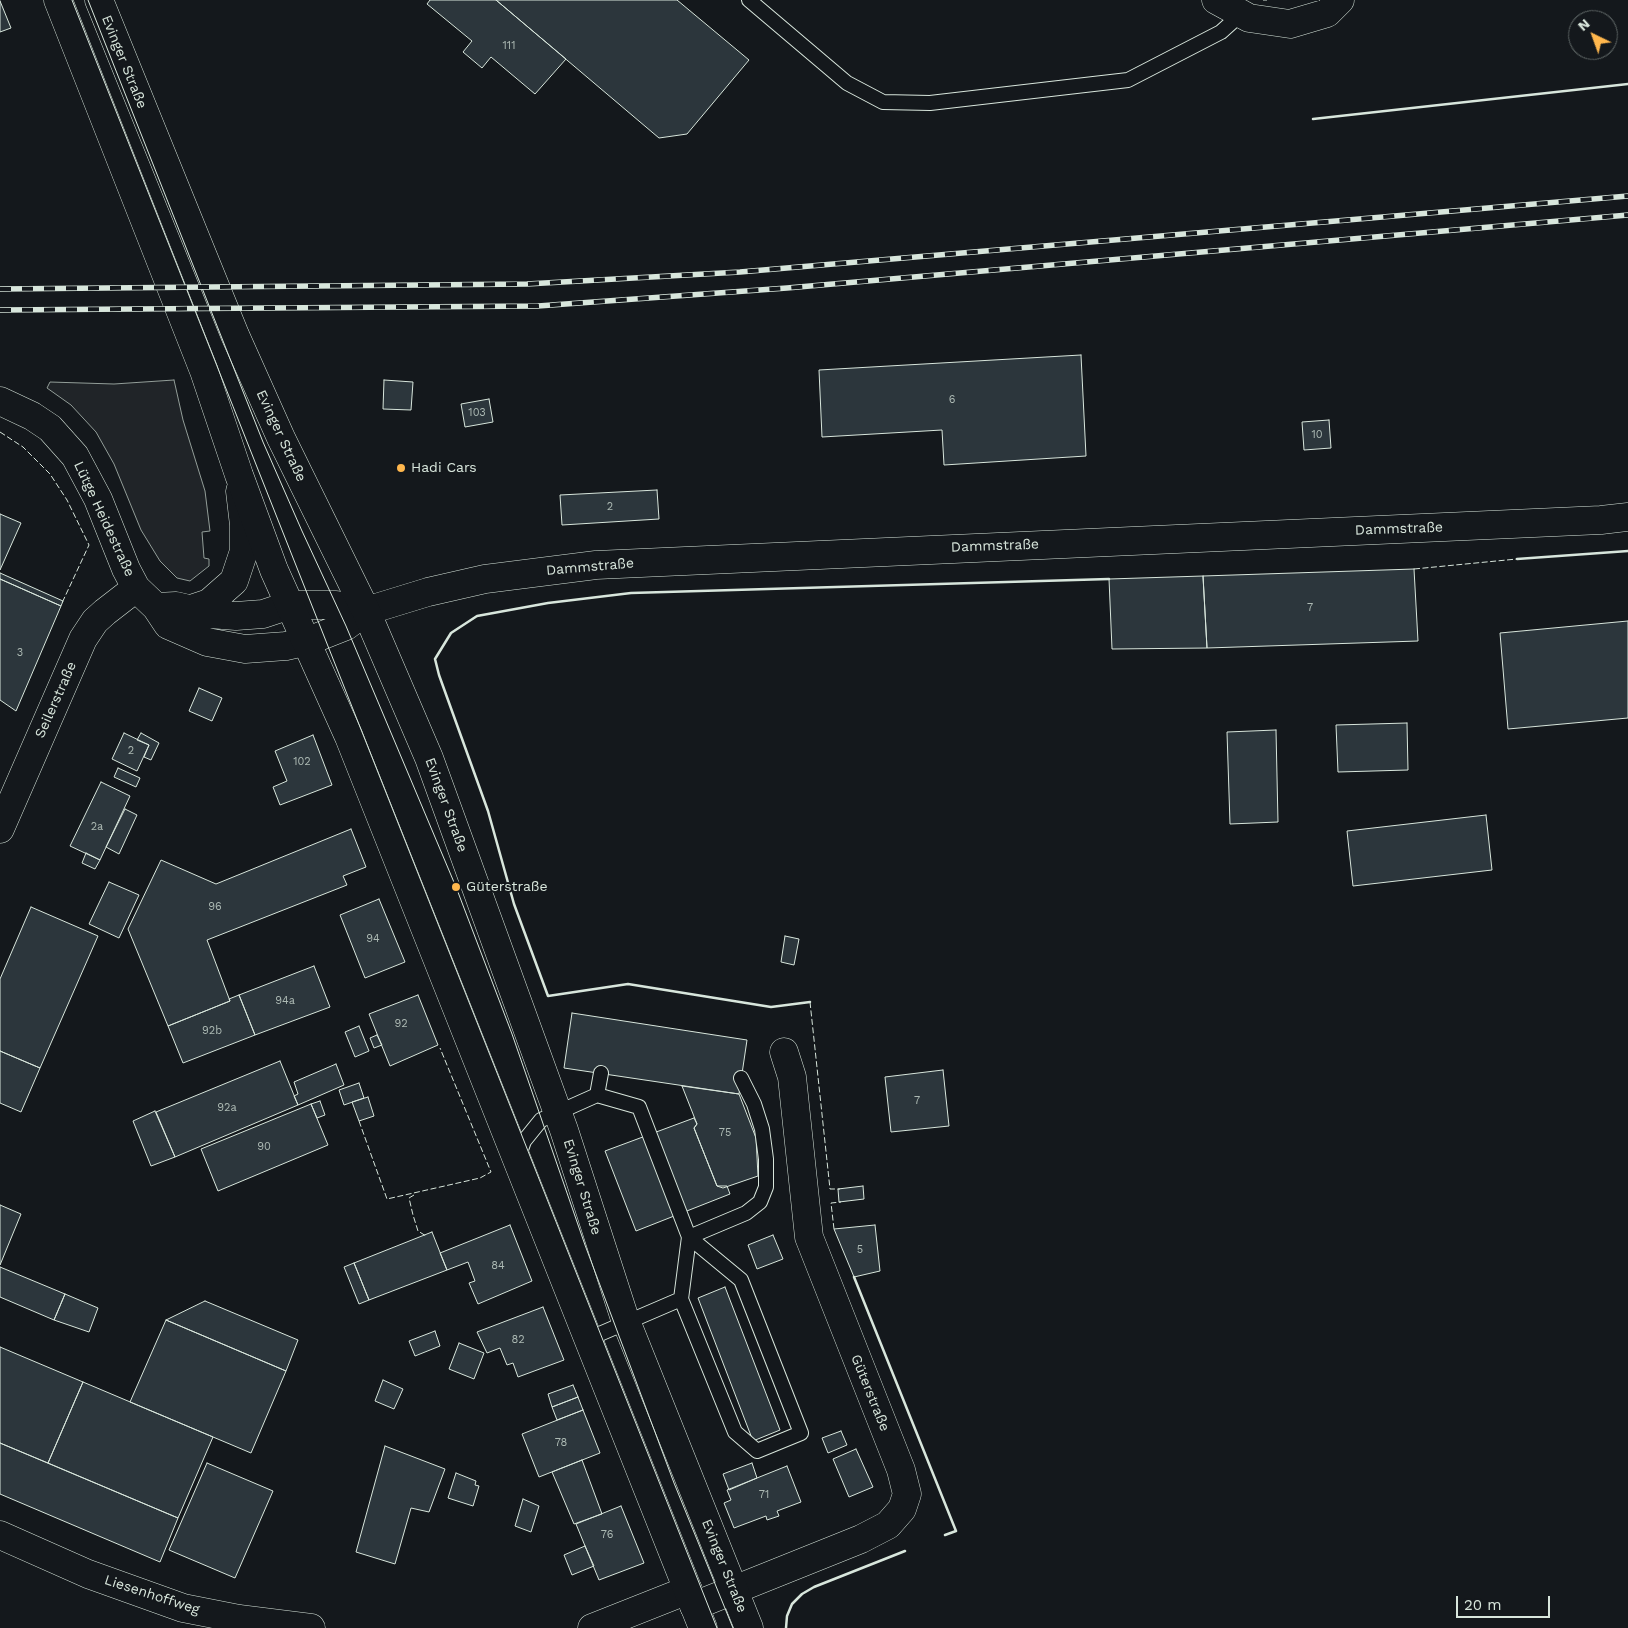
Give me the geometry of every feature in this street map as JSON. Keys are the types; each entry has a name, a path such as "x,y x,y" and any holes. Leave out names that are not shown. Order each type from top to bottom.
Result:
{"street":[{"path":"58,0 204,371 274,570 308,641 349,737 695,1608 592,1628"},
{"name":"Evinger Straße","path":"100,0 235,335 281,438 366,610 429,758 558,1113 627,1322 749,1628"},
{"path":"1216,0 1249,18 1290,24 1326,13 1340,0"},
{"name":"Lütge Heidestraße","path":"0,401 32,416 50,428 75,456 98,499 122,561 136,588 156,607 168,624 187,634 222,646 254,649 308,641"},
{"path":"188,610 209,603 222,594 234,581 240,566 244,551 244,526 239,475"},
{"name":"Dammstraße","path":"308,641 346,626 366,610 411,596 485,579 596,565 1628,517"},
{"name":"Seilerstraße","path":"0,829 83,639 95,621 136,588"},
{"path":"156,607 176,606 188,610 236,616 262,614 290,605"},
{"name":"Dammstraße","path":"290,605 336,605 366,610"},
{"name":"Güterstraße","path":"695,1608 734,1589 861,1539 888,1525 902,1509 907,1494 901,1470 809,1237 792,1077 784,1052"},
{"name":"Liesenhoffweg","path":"0,1535 88,1574 182,1608 270,1626 311,1628"}],"lane":[{"path":"749,0 847,83 882,102 930,103 1128,80 1221,32 1241,14"},
{"path":"597,1094 601,1074"},
{"path":"689,1237 746,1213 760,1202 766,1187 766,1159 762,1129 754,1104 741,1078"},
{"path":"516,1161 524,1141 542,1120 597,1094 639,1107 689,1237 681,1299 734,1432 757,1451 801,1433 741,1280 689,1237"},
{"path":"588,1339 681,1299"}],"shaded area":[{"path":"174,380 183,420 205,491 210,531 202,532 204,558 209,559 209,566 190,581 177,578 160,561 141,530 114,464 96,432 71,405 47,388 50,382 114,384"}],"building":[{"path":"430,0 496,0 566,59 535,94 491,57 482,68 463,52 472,41 427,4"},
{"path":"496,0 677,0 749,60 687,134 659,138"},
{"path":"0,1 11,28 0,32"},
{"path":"1081,355 1086,456 944,465 942,430 822,437 819,370"},
{"path":"384,380 413,382 411,410 383,409"},
{"path":"489,399 493,422 465,427 461,404"},
{"path":"1329,420 1331,448 1304,450 1302,422"},
{"path":"657,490 659,519 562,525 560,495"},
{"path":"0,514 21,523 0,570"},
{"path":"1414,569 1418,641 1207,648 1203,576"},
{"path":"0,573 63,601 61,606 0,579"},
{"path":"1203,576 1207,648 1112,649 1109,579"},
{"path":"0,579 61,606 16,711 0,700"},
{"path":"1628,621 1628,718 1508,729 1500,633"},
{"path":"199,688 222,698 212,721 189,711"},
{"path":"1407,723 1408,770 1338,772 1336,725"},
{"path":"1276,730 1278,822 1230,824 1227,732"},
{"path":"124,733 149,745 137,771 112,759"},
{"path":"141,733 159,743 151,760 144,757 149,745 137,740"},
{"path":"313,735 332,785 280,805 273,787 287,781 275,751"},
{"path":"118,768 140,778 136,787 114,777"},
{"path":"101,782 130,796 100,860 70,846"},
{"path":"125,809 137,815 119,854 106,847"},
{"path":"1486,815 1492,870 1353,886 1347,831"},
{"path":"351,829 366,867 343,876 347,885 207,940 230,1001 168,1026 128,929 161,860 216,884"},
{"path":"86,853 100,860 95,869 82,863"},
{"path":"109,882 139,895 119,938 89,924"},
{"path":"379,899 405,962 365,978 340,915"},
{"path":"31,907 98,936 40,1068 0,1051 0,979"},
{"path":"785,936 799,939 794,965 781,962"},
{"path":"314,966 330,1007 255,1035 239,995"},
{"path":"239,995 255,1035 183,1063 168,1026 230,1001 229,999"},
{"path":"418,995 438,1045 390,1066 369,1014"},
{"path":"572,1013 747,1040 739,1094 564,1068"},
{"path":"359,1026 369,1051 355,1057 345,1032"},
{"path":"377,1035 382,1045 374,1048 370,1038"},
{"path":"0,1051 40,1068 21,1112 0,1103"},
{"path":"280,1061 298,1105 175,1157 156,1112"},
{"path":"336,1064 344,1085 298,1105 294,1096 298,1094 294,1082"},
{"path":"943,1070 949,1126 891,1132 885,1077"},
{"path":"359,1083 364,1098 344,1105 339,1090"},
{"path":"682,1086 739,1094 756,1138 758,1176 723,1188 717,1186 694,1128 697,1124"},
{"path":"368,1097 374,1116 359,1121 352,1102"},
{"path":"320,1101 325,1115 317,1118 311,1104"},
{"path":"311,1104 328,1145 218,1191 201,1149"},
{"path":"155,1111 175,1157 151,1166 133,1121"},
{"path":"694,1118 697,1124 694,1128 717,1186 727,1186 730,1194 636,1231 605,1151"},
{"path":"863,1186 864,1199 839,1202 838,1189"},
{"path":"0,1205 21,1214 0,1265"},
{"path":"510,1225 532,1281 478,1304 469,1283 475,1281 468,1262 447,1270 440,1253"},
{"path":"875,1225 880,1271 854,1277 834,1229"},
{"path":"432,1232 447,1270 369,1300 354,1263"},
{"path":"773,1235 783,1259 757,1269 748,1245"},
{"path":"354,1263 369,1300 359,1304 344,1267"},
{"path":"0,1267 65,1294 54,1320 0,1297"},
{"path":"725,1287 780,1430 753,1441 698,1298"},
{"path":"65,1294 98,1308 89,1332 54,1320"},
{"path":"205,1301 298,1340 286,1371 166,1320"},
{"path":"543,1307 564,1360 518,1377 513,1363 507,1365 500,1348 487,1353 477,1332"},
{"path":"166,1320 286,1371 251,1453 130,1402"},
{"path":"435,1331 440,1346 415,1356 409,1341"},
{"path":"459,1343 484,1353 474,1379 449,1369"},
{"path":"0,1347 83,1382 48,1463 0,1443"},
{"path":"383,1380 403,1389 394,1409 375,1401"},
{"path":"83,1382 213,1437 178,1518 48,1463"},
{"path":"573,1385 578,1397 552,1407 548,1394"},
{"path":"578,1397 583,1410 557,1420 552,1407"},
{"path":"583,1410 600,1453 539,1477 522,1434"},
{"path":"841,1431 847,1445 828,1453 822,1438"},
{"path":"0,1443 178,1518 160,1562 0,1494"},
{"path":"385,1446 445,1469 429,1512 411,1508 395,1564 356,1552"},
{"path":"856,1449 873,1487 849,1497 833,1459"},
{"path":"582,1460 602,1514 574,1524 552,1472"},
{"path":"207,1463 273,1491 235,1578 169,1550"},
{"path":"752,1463 757,1478 729,1490 723,1474"},
{"path":"787,1466 801,1502 777,1511 779,1516 767,1520 766,1516 734,1528 724,1503 731,1500 727,1490"},
{"path":"456,1473 476,1481 475,1485 479,1486 473,1506 448,1498"},
{"path":"523,1499 539,1506 531,1532 515,1526"},
{"path":"621,1506 644,1563 599,1580 576,1524"},
{"path":"585,1546 594,1566 572,1575 564,1555"}],"tram line":[{"path":"72,0 717,1628"},
{"path":"88,0 263,442 346,626 456,887 512,1034 585,1245 674,1483 733,1628"}],"railway":[{"path":"0,289 527,284 740,272 1628,196"},
{"path":"0,310 538,306 787,288 1628,215"}],"fence":[{"path":"0,432 23,447 50,474 67,500 89,545 62,603"},
{"path":"1414,569 1517,559"},
{"path":"810,1002 830,1189 840,1189"},
{"path":"359,1121 387,1199 480,1178 491,1172 440,1048"},
{"path":"414,1195 409,1198 413,1215 418,1231 426,1236"},
{"path":"834,1229 831,1203 841,1202"}],"wall":[{"path":"1313,119 1628,84"},
{"path":"1517,559 1628,551"},
{"path":"810,1002 771,1007 628,984 548,996 514,904 488,811 439,675 435,659 451,633 477,616 548,603 631,593 1109,579"},
{"path":"854,1277 956,1531 945,1535"},
{"path":"786,1628 787,1616 792,1604 802,1594 814,1587 905,1551"}],"place":[{"name":"Hadi Cars","path":"401,468"},
{"name":"Güterstraße","path":"456,887"}]}
